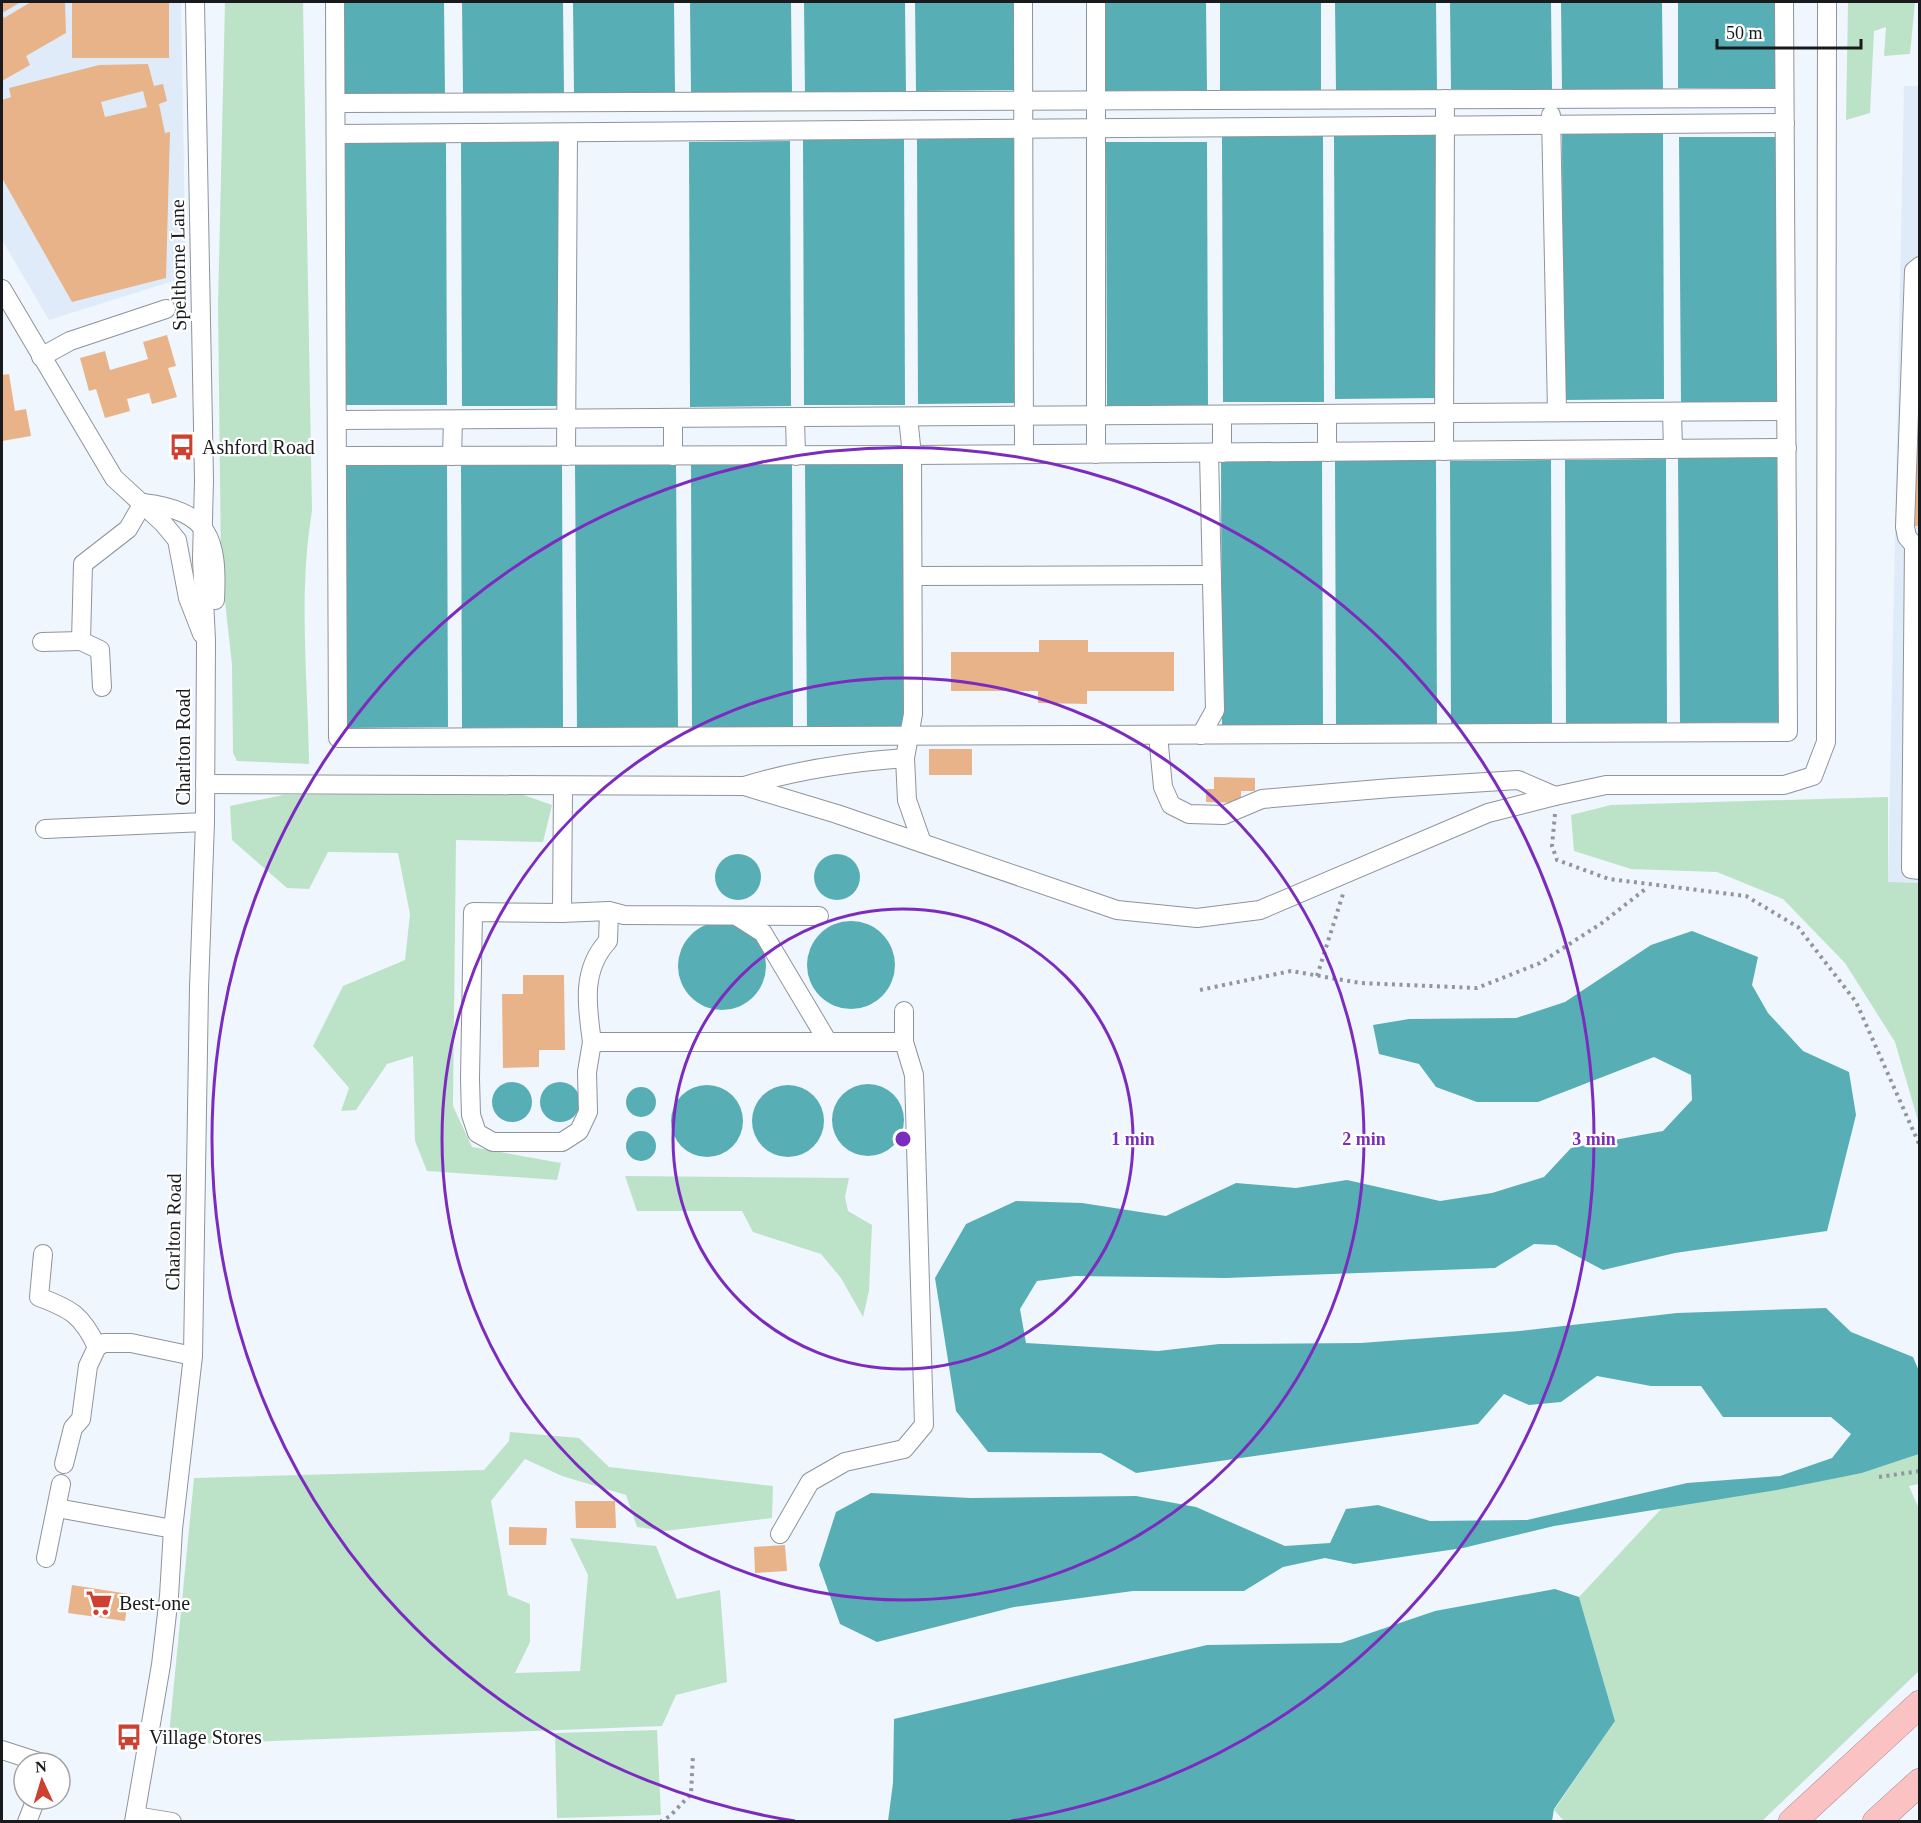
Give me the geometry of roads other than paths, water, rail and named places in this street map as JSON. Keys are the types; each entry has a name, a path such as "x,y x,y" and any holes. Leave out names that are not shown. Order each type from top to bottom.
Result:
{"highway":[{"path":"1792,1821 1920,1704"},
{"path":"1875,1821 1920,1782"}],"street":[{"name":"Spelthorne Lane","path":"195,2 204,527"},
{"path":"335,2 338,738 1788,732 1784,2"},
{"path":"1023,2 1024,454"},
{"path":"1096,2 1096,454"},
{"path":"744,786 922,843 1117,910 1197,918 1260,910 1488,813 1555,796 1606,785 1784,785 1813,776 1826,742 1827,2"},
{"path":"1671,98 1671,124"},
{"path":"336,103 1784,98"},
{"path":"1444,451 1445,99"},
{"path":"1551,99 1557,412"},
{"path":"1211,128 1213,100"},
{"path":"1311,100 1311,128"},
{"path":"815,101 815,131"},
{"path":"914,101 914,130"},
{"path":"681,102 681,132"},
{"path":"454,103 454,133"},
{"path":"336,134 1785,123"},
{"path":"566,456 568,133"},
{"path":"1920,266 1914,271 1905,527 1907,537 1917,545 1911,869 1920,870"},
{"path":"2,289 114,478 171,530 177,540 188,598 206,640"},
{"path":"41,357 70,340 166,309"},
{"path":"337,420 1785,411"},
{"path":"1672,412 1673,449"},
{"path":"1327,414 1327,452"},
{"path":"1201,735 1215,710 1212,575 1215,453 1222,415"},
{"path":"908,417 912,455 913,576 911,736 905,758 907,800 922,843"},
{"path":"673,456 674,418"},
{"path":"795,418 796,456"},
{"path":"452,456 453,420"},
{"path":"338,456 796,456 1787,448"},
{"path":"143,503 176,511 204,527"},
{"path":"81,641 83,564 128,529 143,503"},
{"name":"Charlton Road","path":"135,1819 161,1665 169,1596 173,1529 193,1356 199,988 205,822 206,640 213,620 216,580 215,556 204,527"},
{"path":"913,576 1212,575"},
{"path":"42,642 81,641 100,650 102,687"},
{"path":"1158,735 1163,787 1171,805 1190,814 1224,815 1262,800 1391,788 1518,780 1555,796"},
{"path":"205,784 744,786 782,775 867,760 905,758"},
{"path":"562,913 563,787"},
{"path":"45,829 205,822"},
{"path":"609,911 608,941 596,954 586,998 592,1042 587,1071 588,1112 579,1131 562,1142 493,1142 477,1133 471,1115 473,912 609,911 624,915 819,916"},
{"path":"733,915 750,923 763,933 828,1042"},
{"path":"780,1534 810,1482 845,1462 904,1449 924,1425 914,1075 904,1042 904,1011"},
{"path":"592,1042 904,1042"},
{"path":"43,1254 39,1297 75,1312 93,1339 104,1343 131,1343 193,1356"},
{"path":"64,1464 73,1428 81,1419 93,1339"},
{"path":"46,1558 61,1484"},
{"path":"57,1508 173,1529"},
{"path":"135,1819 172,1821"}],"water":[{"path":"343,2 444,2 445,96 344,97"},
{"path":"462,2 563,2 564,95 463,95"},
{"path":"573,2 674,2 675,93 574,94"},
{"path":"690,2 791,2 792,93 691,93"},
{"path":"804,2 905,2 906,94 805,95"},
{"path":"915,2 1016,2 1017,90 916,91"},
{"path":"1105,2 1206,2 1207,90 1106,91"},
{"path":"1220,2 1321,2 1321,92 1220,92"},
{"path":"1335,2 1436,2 1437,90 1336,91"},
{"path":"1450,2 1551,2 1552,89 1451,89"},
{"path":"1561,2 1662,2 1663,90 1562,91"},
{"path":"1678,2 1779,2 1779,88 1678,88"},
{"path":"1435,133 1436,398 1335,399 1334,134"},
{"path":"1562,134 1663,134 1664,399 1563,400"},
{"path":"1323,136 1324,402 1223,402 1222,137"},
{"path":"1679,137 1780,137 1782,402 1681,403"},
{"path":"1018,138 1019,403 918,404 917,139"},
{"path":"904,139 905,405 804,405 803,140"},
{"path":"345,140 446,140 447,405 346,405"},
{"path":"562,140 563,406 462,406 461,141"},
{"path":"790,141 791,406 690,407 689,142"},
{"path":"1106,142 1207,142 1208,407 1107,407"},
{"path":"1678,457 1779,457 1781,722 1680,723"},
{"path":"1666,459 1667,725 1566,725 1565,460"},
{"path":"1335,460 1436,460 1437,725 1336,725"},
{"path":"1551,460 1552,725 1451,726 1450,461"},
{"path":"1322,461 1323,726 1222,727 1221,462"},
{"path":"447,462 448,727 347,728 346,463"},
{"path":"562,462 563,727 462,728 461,463"},
{"path":"792,462 793,728 692,728 691,463"},
{"path":"676,463 678,728 577,729 575,464"},
{"path":"906,464 908,729 807,730 805,465"},
{"path":"738,854 754,861 761,877 754,893 738,900 722,893 715,877 722,861"},
{"path":"837,854 853,861 860,877 853,893 837,900 821,893 814,877 821,861"},
{"path":"842,921 860,921 876,928 888,940 895,956 895,974 888,990 876,1002 860,1009 842,1009 826,1002 814,990 807,974 807,956 814,940 826,928"},
{"path":"722,922 747,929 759,941 766,966 759,991 747,1003 722,1010 697,1003 685,991 678,966 685,941 697,929"},
{"path":"1692,931 1758,957 1752,985 1768,1013 1803,1051 1849,1072 1856,1115 1827,1231 1675,1253 1603,1270 1556,1245 1534,1244 1495,1268 1226,1278 1075,1276 1037,1281 1020,1309 1026,1343 1158,1351 1219,1344 1361,1343 1520,1331 1677,1313 1826,1308 1851,1332 1913,1357 1919,1371 1919,1454 1862,1473 1777,1490 1554,1526 1463,1548 1354,1564 1325,1558 1283,1567 1244,1591 1133,1591 1014,1607 877,1642 840,1624 819,1565 836,1512 871,1493 970,1498 1136,1496 1196,1507 1285,1546 1330,1543 1346,1509 1378,1505 1430,1521 1527,1520 1687,1483 1780,1476 1832,1458 1851,1434 1831,1417 1723,1417 1701,1386 1651,1386 1597,1376 1561,1402 1529,1405 1504,1394 1478,1424 1136,1473 1101,1453 988,1452 956,1411 935,1278 966,1224 1016,1201 1082,1203 1166,1216 1236,1183 1296,1188 1347,1180 1440,1201 1492,1193 1544,1177 1571,1148 1663,1131 1692,1100 1691,1075 1654,1057 1538,1102 1477,1102 1436,1087 1419,1064 1379,1054 1373,1025 1409,1019 1516,1018 1565,1002 1651,945"},
{"path":"512,1082 520,1083 526,1088 531,1094 531,1110 526,1116 520,1121 512,1122 504,1121 498,1116 493,1110 492,1102 493,1094 498,1088 504,1083"},
{"path":"560,1082 568,1083 574,1088 579,1094 579,1110 574,1116 568,1121 560,1122 552,1121 546,1116 541,1110 540,1102 541,1094 546,1088 552,1083"},
{"path":"868,1084 888,1090 898,1100 904,1120 898,1140 888,1150 868,1156 848,1150 838,1140 832,1120 838,1100 848,1090"},
{"path":"707,1085 727,1091 737,1101 743,1121 737,1141 727,1151 707,1157 687,1151 677,1141 671,1121 677,1101 687,1091"},
{"path":"788,1085 808,1091 818,1101 824,1121 818,1141 808,1151 788,1157 768,1151 758,1141 752,1121 758,1101 768,1091"},
{"path":"641,1087 652,1091 656,1102 652,1113 641,1117 630,1113 626,1102 630,1091"},
{"path":"641,1131 652,1135 656,1146 652,1157 641,1161 630,1157 626,1146 630,1135"},
{"path":"1555,1589 1579,1597 1615,1721 1554,1809 1552,1821 888,1821 893,1783 894,1719 1207,1645 1341,1643 1435,1611"}],"place":[{"name":"Ashford Road","path":"182,447"},
{"name":"Best-one","path":"99,1603"},
{"name":"Village Stores","path":"129,1737"}]}
